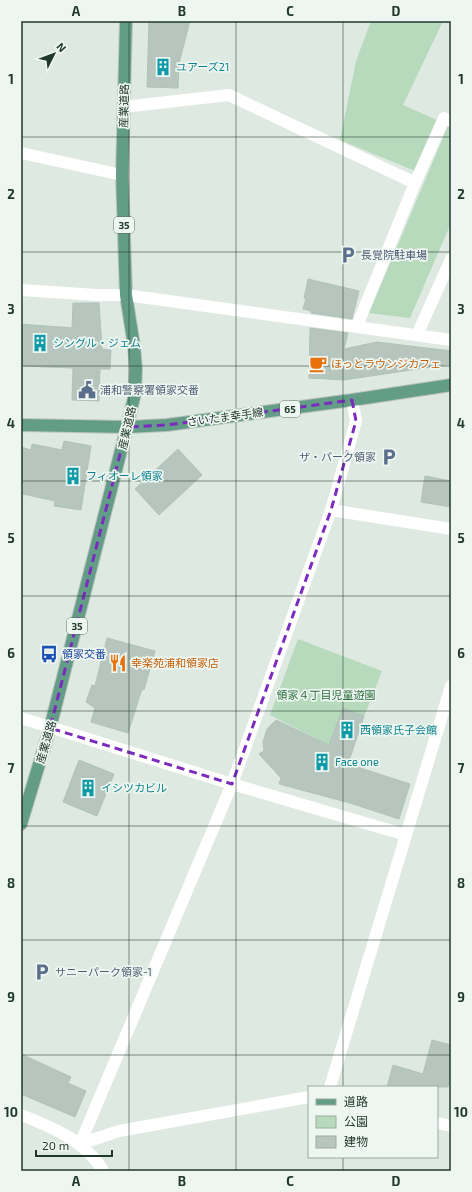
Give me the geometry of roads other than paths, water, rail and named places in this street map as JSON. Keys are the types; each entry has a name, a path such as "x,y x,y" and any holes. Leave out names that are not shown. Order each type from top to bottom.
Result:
{"main road":[{"name":"産業道路","path":"21,824 50,728 135,393 136,370 134,346 126,295 122,175 126,21"},
{"name":"さいたま幸手線","path":"21,425 127,427 167,425 451,385"}],"street":[{"path":"124,107 229,95 415,182"},
{"path":"357,326 415,182 444,118 451,121"},
{"path":"21,153 122,175"},
{"path":"417,335 451,258"},
{"path":"21,290 97,295 126,295 451,340"},
{"path":"80,1144 232,784 331,510 356,421 352,400"},
{"path":"331,510 451,529"},
{"path":"330,1086 451,686"},
{"path":"21,718 232,784 406,835"},
{"path":"80,1144 119,1130 308,1097"},
{"path":"21,1115 53,1128 80,1144 101,1166 103,1171"},
{"path":"438,1123 451,1126"}],"place":[{"name":"ユアーズ21","path":"163,67"},
{"name":"長覚院駐車場","path":"348,255"},
{"name":"シングル・ジェム","path":"40,343"},
{"name":"ほっとラウンジカフェ","path":"318,364"},
{"name":"浦和警察署領家交番","path":"87,390"},
{"name":"ザ・パーク領家","path":"389,457"},
{"name":"フィオーレ領家","path":"73,476"},
{"name":"領家交番","path":"49,654"},
{"name":"幸楽苑浦和領家店","path":"118,663"},
{"name":"西領家氏子会館","path":"347,730"},
{"name":"Face one","path":"322,762"},
{"name":"イシツカビル","path":"88,788"},
{"name":"サニーパーク領家-1","path":"42,972"}],"park label":[{"name":"領家４丁目児童遊園","path":"326,695"}]}
